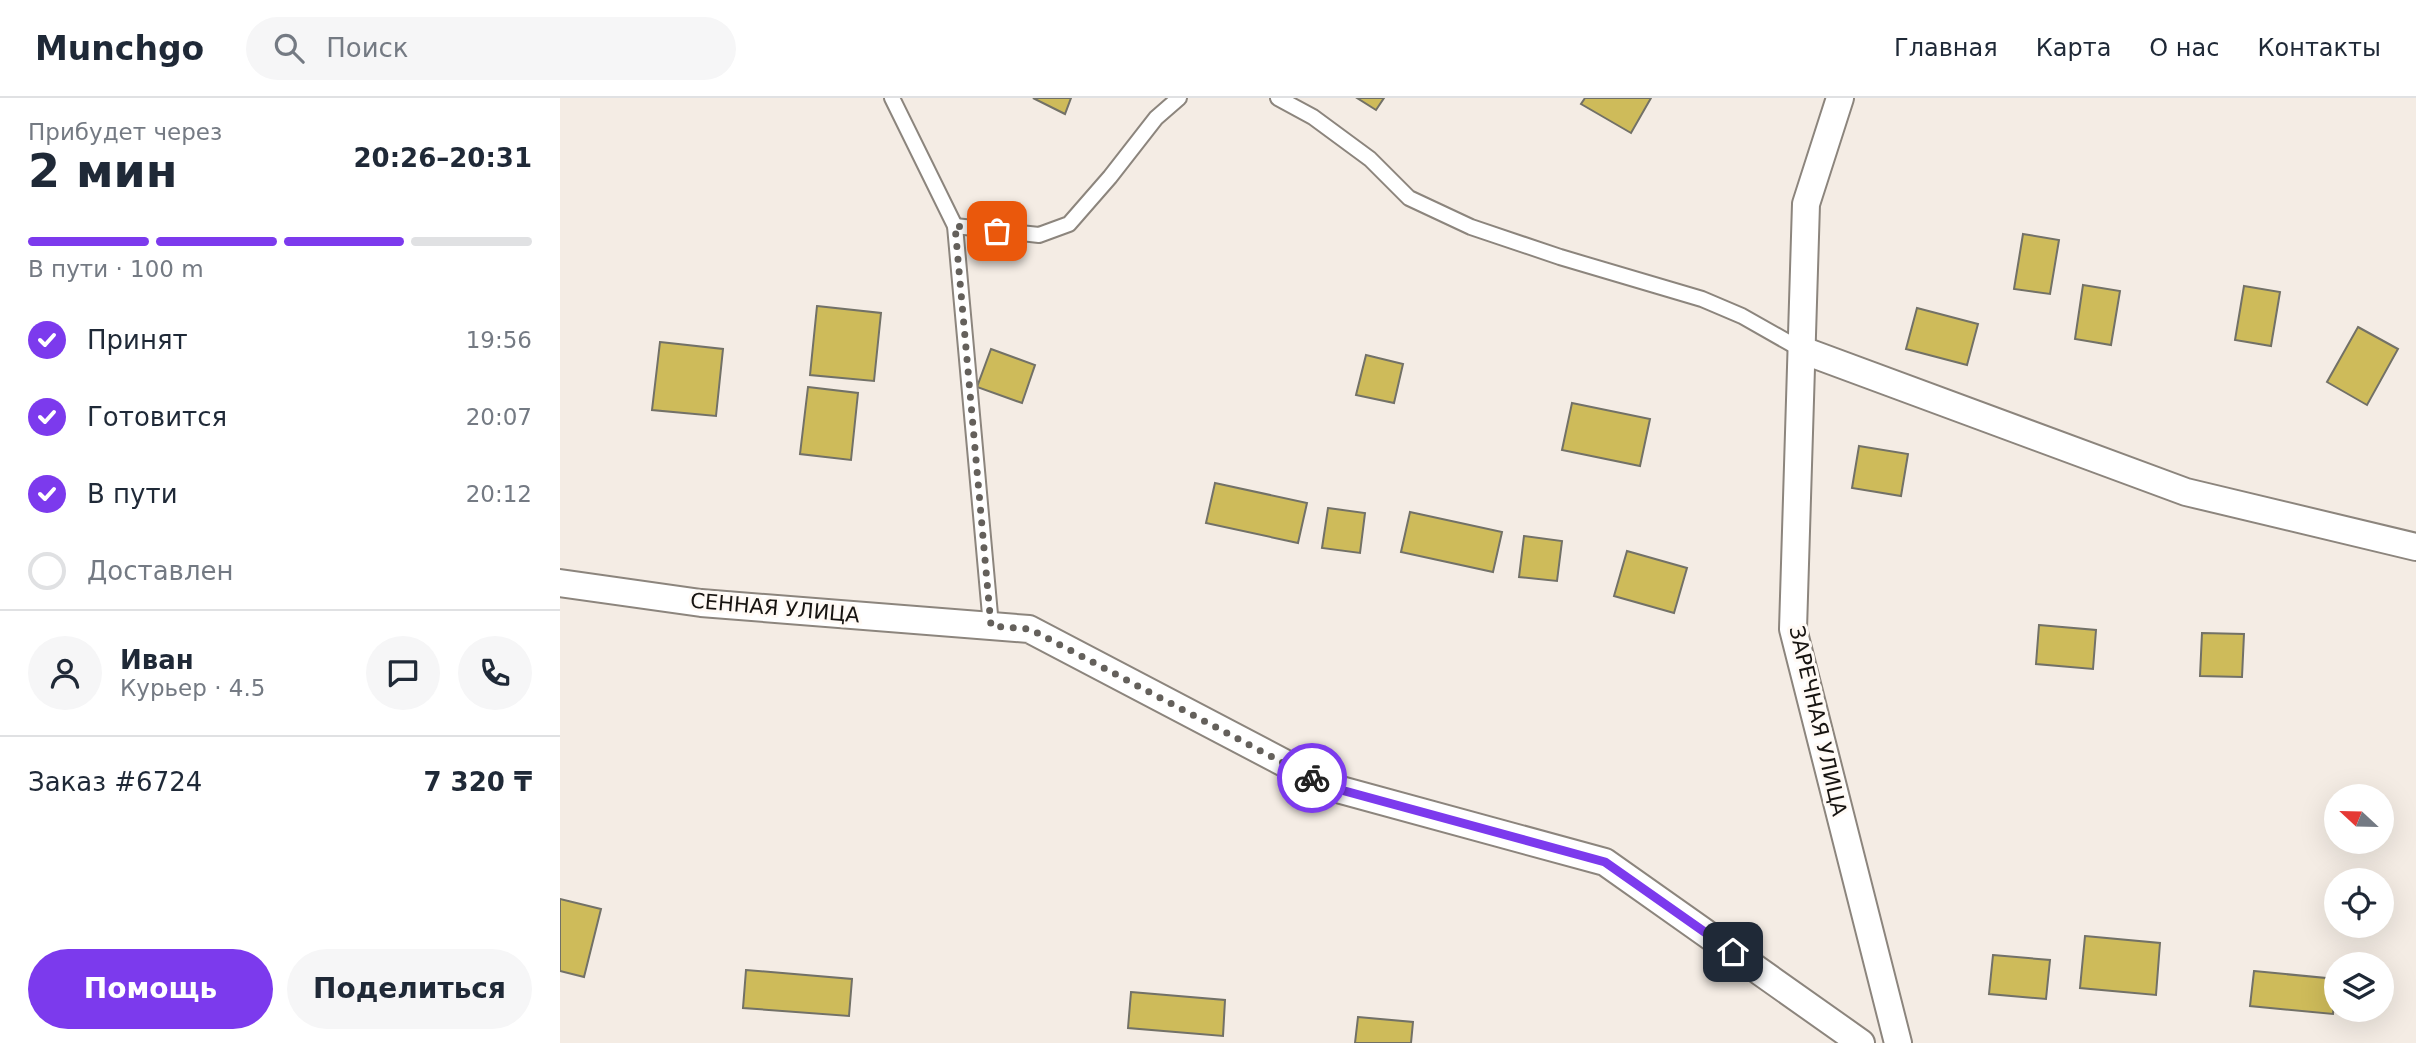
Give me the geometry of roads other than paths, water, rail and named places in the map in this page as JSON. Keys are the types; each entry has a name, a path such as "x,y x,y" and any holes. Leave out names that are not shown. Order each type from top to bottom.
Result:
{"street":[{"name":"ЗАРЕЧНАЯ УЛИЦА","path":"1840,98 1806,204 1793,629 1898,1043"},
{"path":"1802,350 2186,492 2416,547"},
{"name":"СЕННАЯ УЛИЦА","path":"560,583 701,603 1030,629 1330,787 1605,862 1861,1043"}],"lane":[{"path":"892,98 955,226 991,626"},
{"path":"955,226 1039,235 1069,224 1156,118 1179,98"},
{"path":"1278,98 1313,117 1370,159 1409,198 1471,227 1560,257 1702,299 1742,316 1802,350"}]}
